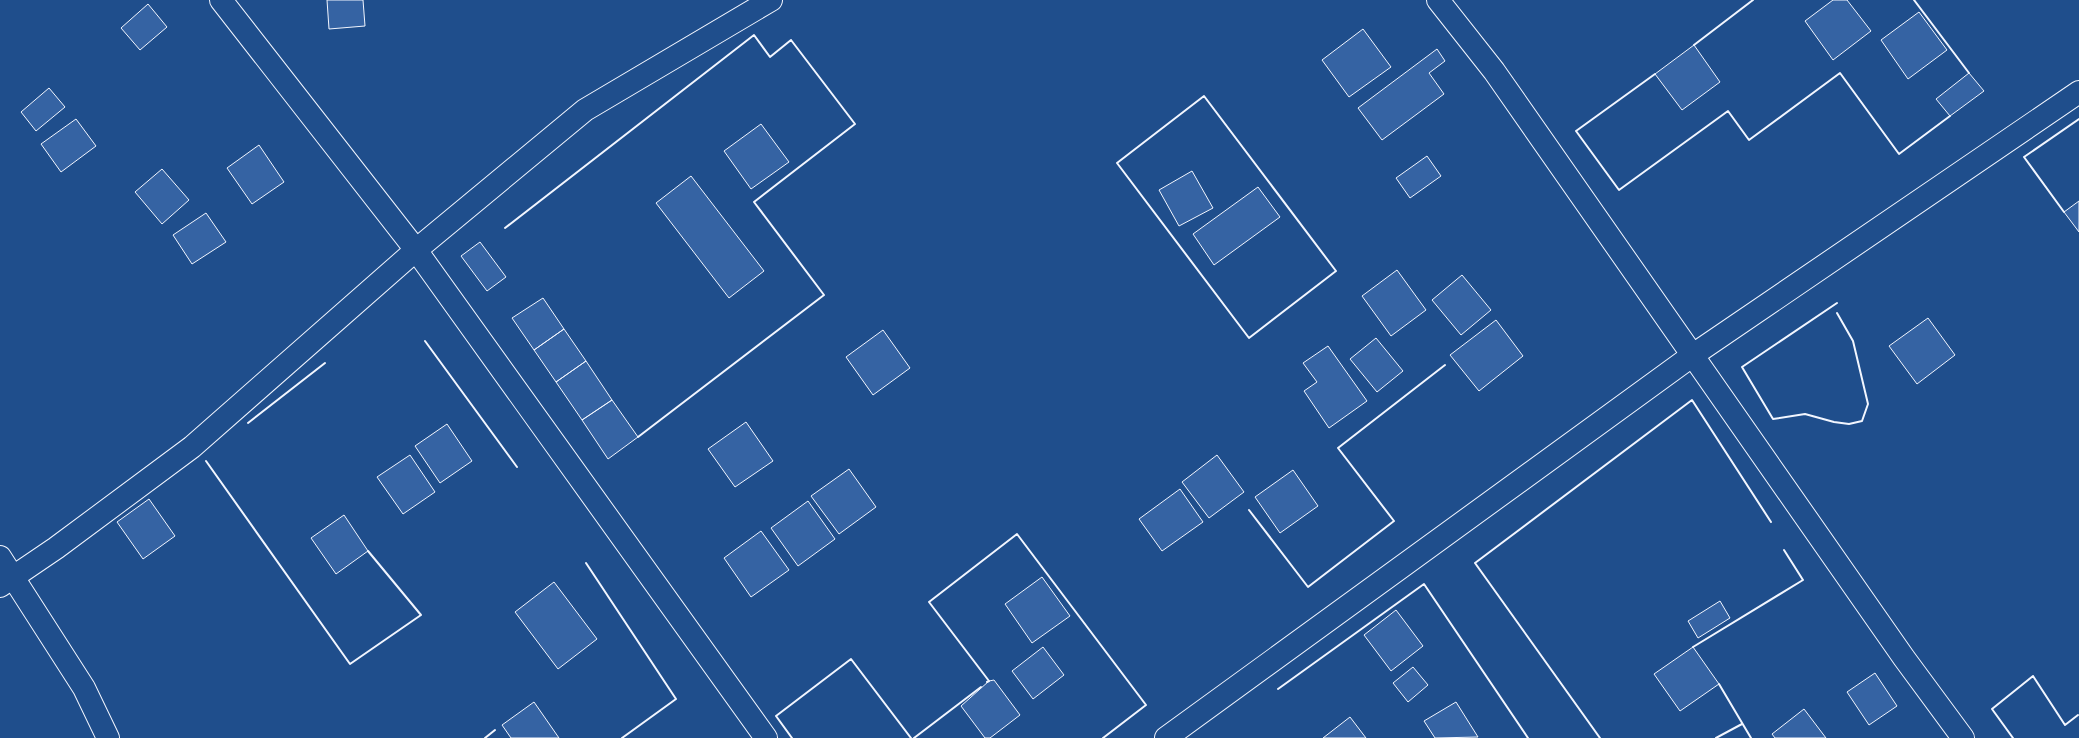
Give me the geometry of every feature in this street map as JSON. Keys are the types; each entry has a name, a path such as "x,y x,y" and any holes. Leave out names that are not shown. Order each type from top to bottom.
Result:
{"street":[{"path":"221,0 416,250 766,738"},
{"path":"7,582 192,447 416,250 585,110 771,0"},
{"path":"1438,0 1494,71 1904,658 1963,738"},
{"path":"1166,738 1693,356 2079,92"},
{"path":"0,557 7,582 84,688 108,738"}],"building":[{"path":"327,0 363,0 365,26 329,29"},
{"path":"1833,0 1847,0 1871,31 1833,60 1805,21"},
{"path":"148,4 167,27 140,50 121,28"},
{"path":"1919,12 1947,50 1908,79 1881,40"},
{"path":"1363,29 1391,67 1349,97 1322,60"},
{"path":"1694,45 1720,82 1682,110 1655,74"},
{"path":"1437,49 1445,61 1429,73 1444,94 1382,140 1358,108"},
{"path":"1969,73 1984,91 1950,116 1936,99"},
{"path":"49,88 65,107 36,131 21,112"},
{"path":"76,119 96,146 61,172 41,144"},
{"path":"761,124 789,162 751,189 724,151"},
{"path":"259,145 284,182 252,204 227,168"},
{"path":"1427,156 1441,176 1410,198 1396,178"},
{"path":"162,169 189,200 162,224 135,192"},
{"path":"1192,171 1213,208 1179,226 1159,190"},
{"path":"691,176 764,271 729,298 656,203"},
{"path":"1258,187 1280,217 1214,265 1193,234"},
{"path":"2079,201 2079,232 2064,212"},
{"path":"206,213 226,242 192,264 173,235"},
{"path":"480,242 506,277 487,291 461,256"},
{"path":"1397,270 1426,310 1391,336 1362,296"},
{"path":"1462,275 1491,310 1461,335 1432,300"},
{"path":"543,298 564,329 534,350 512,318"},
{"path":"1928,318 1955,355 1917,384 1889,346"},
{"path":"1496,320 1523,356 1479,391 1450,355"},
{"path":"564,329 586,361 556,382 534,350"},
{"path":"883,330 910,368 873,395 846,357"},
{"path":"1376,338 1403,371 1377,392 1350,359"},
{"path":"1328,346 1367,401 1329,428 1304,391 1317,382 1303,363"},
{"path":"586,361 612,400 582,420 556,382"},
{"path":"612,400 638,437 608,459 582,420"},
{"path":"746,422 773,461 735,487 708,449"},
{"path":"447,424 472,461 440,483 415,446"},
{"path":"410,455 435,492 403,514 377,477"},
{"path":"1217,455 1244,492 1209,518 1182,482"},
{"path":"849,469 876,507 839,534 811,496"},
{"path":"1293,470 1318,506 1280,533 1255,497"},
{"path":"1180,489 1203,522 1162,551 1139,519"},
{"path":"149,499 175,536 143,559 117,522"},
{"path":"808,501 835,539 798,566 771,528"},
{"path":"344,515 368,551 336,574 311,538"},
{"path":"761,531 789,570 751,597 724,558"},
{"path":"1042,577 1070,616 1032,643 1005,604"},
{"path":"554,582 597,639 558,669 515,612"},
{"path":"1720,601 1730,618 1698,638 1688,621"},
{"path":"1396,610 1423,646 1391,671 1364,635"},
{"path":"1043,647 1064,675 1033,699 1012,671"},
{"path":"1693,647 1719,684 1680,711 1654,674"},
{"path":"1413,667 1428,685 1408,702 1393,683"},
{"path":"1875,673 1897,706 1869,725 1847,692"},
{"path":"994,680 1020,715 990,738 985,738 961,706 989,681"},
{"path":"534,702 559,738 511,738 502,725"},
{"path":"1456,702 1478,737 1435,738 1424,721"},
{"path":"1804,709 1826,738 1775,738 1772,734"},
{"path":"1350,717 1366,738 1323,738"}],"wall":[{"path":"1694,45 1753,0"},
{"path":"1914,0 1969,73"},
{"path":"505,228 754,35 770,57 791,40 855,124 754,202 824,295 638,437"},
{"path":"1655,74 1576,131 1619,190 1728,111 1749,140 1840,73 1899,154 1950,116"},
{"path":"1204,96 1336,271 1249,338 1117,163 1204,96"},
{"path":"2064,212 2024,157 2079,119"},
{"path":"1837,303 1742,367 1773,419 1805,414 1834,422 1849,424 1862,421 1868,404 1853,341 1837,313"},
{"path":"425,341 517,467"},
{"path":"248,423 325,363"},
{"path":"1249,510 1308,587 1394,521 1338,448 1445,365"},
{"path":"1600,738 1475,563 1692,400 1771,522"},
{"path":"206,461 350,664 421,615 368,551"},
{"path":"987,682 989,681 929,602 1017,534 1146,705 1103,738"},
{"path":"1693,647 1803,580 1784,550"},
{"path":"586,563 676,699 622,738"},
{"path":"1278,689 1424,584 1528,738"},
{"path":"792,738 776,716 851,659 911,738"},
{"path":"2013,738 1992,709 2033,676 2065,725 2078,715"},
{"path":"1719,684 1751,738"},
{"path":"914,738 981,687"},
{"path":"1716,738 1742,724"},
{"path":"485,738 495,730"}]}
